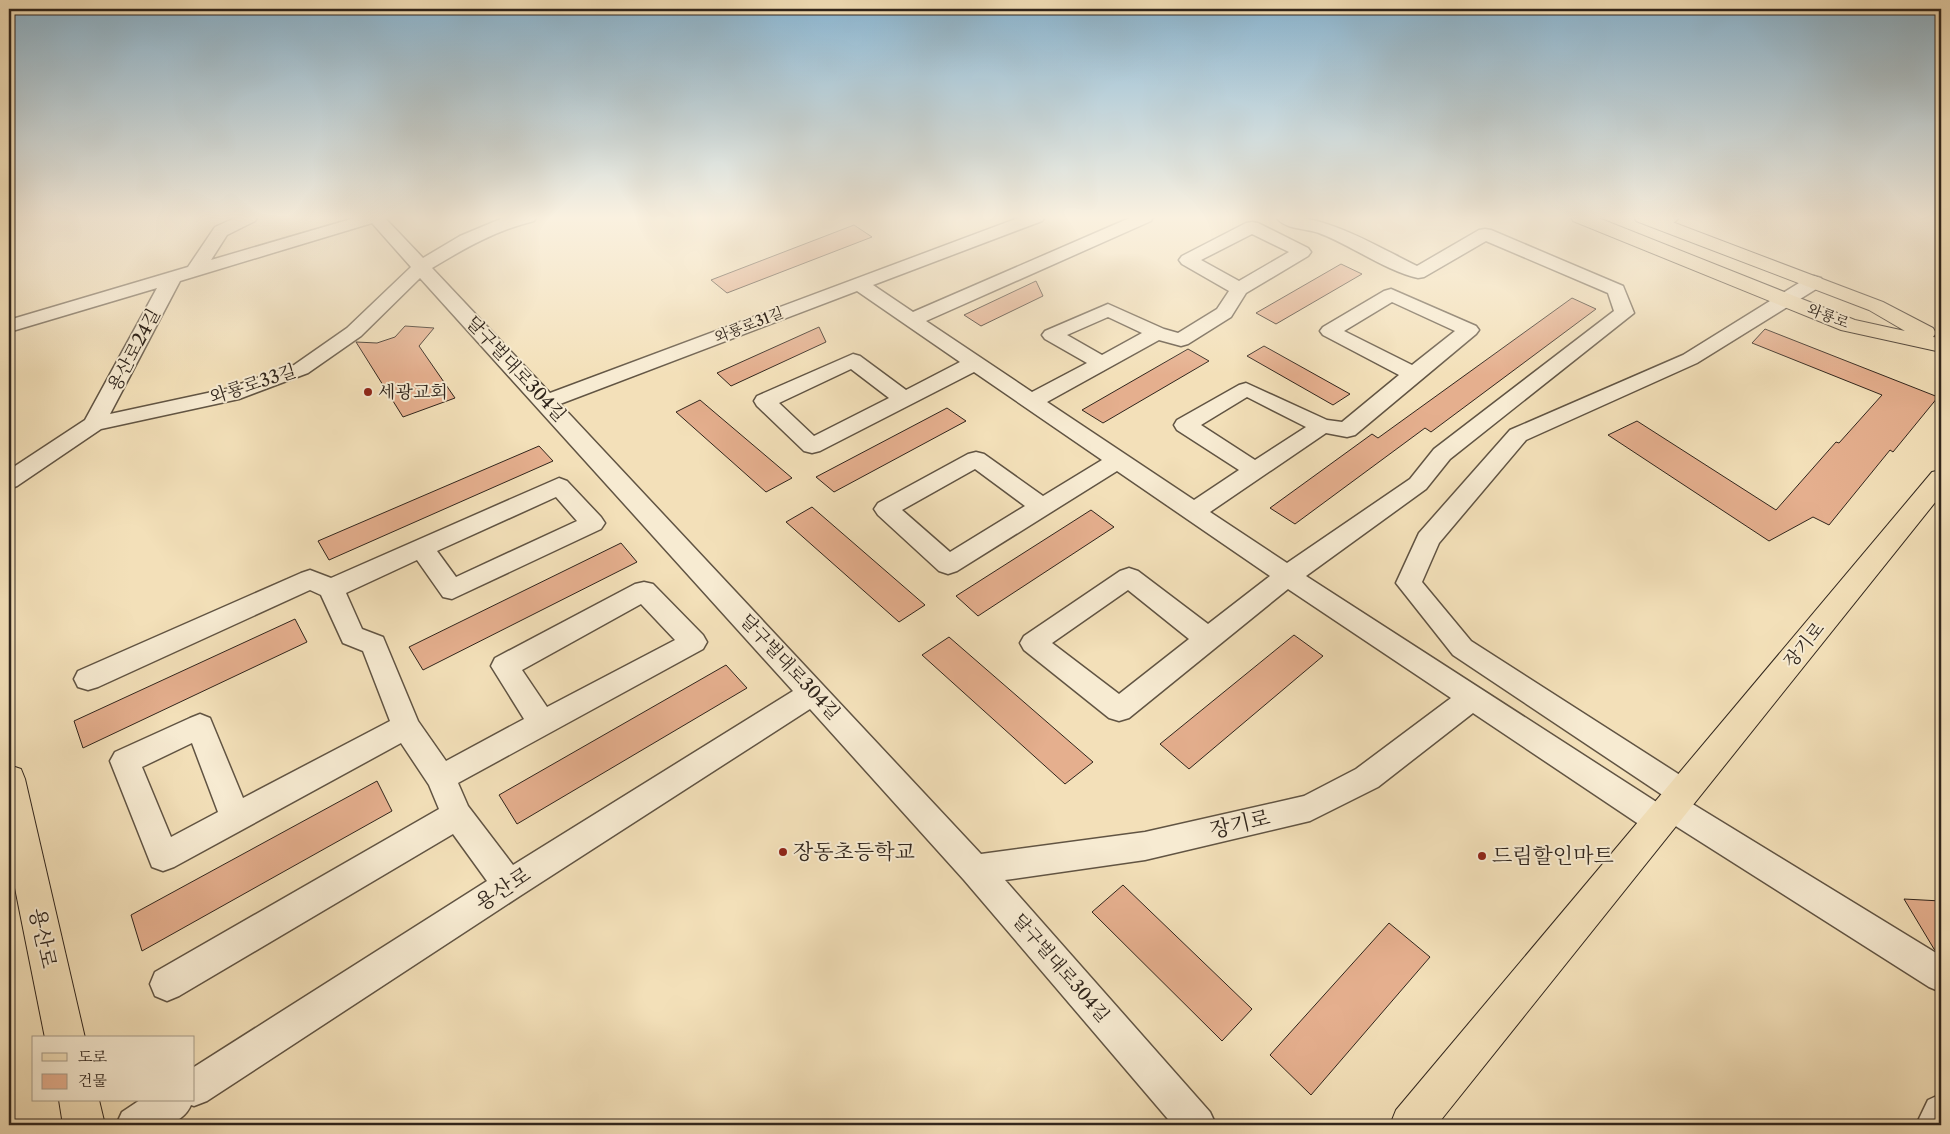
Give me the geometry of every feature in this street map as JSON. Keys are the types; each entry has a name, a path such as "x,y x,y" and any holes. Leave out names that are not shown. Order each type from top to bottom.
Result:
{"main road":[{"name":"와룡로","path":"1711,270 1849,325 1941,344"},
{"name":"와룡로","path":"1784,270 1876,306 1941,344"},
{"name":"장기로","path":"1411,1125 1940,482"},
{"name":"용산로","path":"9,779 65,1036"},
{"path":"79,1102 84,1125"}],"street":[{"name":"용산로24길","path":"9,326 193,270"},
{"name":"와룡로33길","path":"9,481 94,424 232,394 302,369 354,332 418,270"},
{"name":"달구벌대로304길","path":"424,270 976,870 1197,1125"},
{"name":"와룡로31길","path":"546,402 896,270"},
{"path":"912,320 1025,270"},
{"path":"1205,270 1239,289"},
{"path":"1102,363 1052,335 1108,310 1157,333 1181,340 1224,313 1239,289 1272,270"},
{"path":"1412,270 1418,273 1423,270"},
{"path":"1208,639 1129,577 1033,643 1119,710 1287,576 1418,484 1442,454 1624,313 1616,290 1569,270"},
{"name":"용산로24길","path":"94,424 173,276"},
{"path":"1672,807 1462,648 1409,583 1428,539 1518,435 1690,359 1814,282"},
{"path":"859,284 1287,576 1472,698 1672,807 1941,975"},
{"path":"1255,470 1185,424 1246,389 1322,426 1346,430 1469,330 1391,295 1330,331 1413,374"},
{"path":"1032,401 1157,333"},
{"path":"904,399 854,360 765,401 812,446 975,363"},
{"path":"1193,512 1322,426"},
{"path":"1042,507 976,459 886,509 948,565 1042,507 1118,460"},
{"path":"331,589 559,486 592,523 452,590 422,548"},
{"path":"88,679 310,580 331,589 352,636 374,644 406,726 441,778 457,815 509,884"},
{"path":"441,778 694,642 644,591 505,666 542,723"},
{"name":"용산로","path":"195,1087 509,884 813,693"},
{"name":"장기로","path":"976,870 1145,846 1310,808 1367,778 1472,698"},
{"path":"236,818 406,726"},
{"path":"166,984 457,815"},
{"path":"135,1125 171,1102"},
{"path":"1935,1125 1941,1113"}],"building":[{"path":"737,270 787,270 727,293 711,280"},
{"path":"1331,270 1353,270 1362,274 1276,324 1256,313"},
{"path":"1036,281 1043,296 981,326 964,315"},
{"path":"1572,298 1596,309 1431,432 1425,428 1295,524 1270,508 1372,434 1378,438"},
{"path":"405,326 434,328 419,346 455,398 403,417 356,342 377,343 395,337"},
{"path":"819,327 826,342 731,386 717,373"},
{"path":"1765,329 1938,397 1893,452 1890,450 1829,525 1813,517 1769,541 1608,435 1637,421 1776,510 1836,442 1839,443 1882,395 1752,343"},
{"path":"1264,346 1350,394 1333,405 1247,356"},
{"path":"1188,349 1209,361 1103,423 1082,410"},
{"path":"700,400 792,478 766,492 676,412"},
{"path":"947,408 966,421 834,492 816,477"},
{"path":"539,446 553,461 329,560 318,541"},
{"path":"812,507 925,605 899,622 786,522"},
{"path":"1091,510 1114,527 978,616 956,596"},
{"path":"621,543 637,562 423,670 409,647"},
{"path":"295,619 307,642 83,748 74,721"},
{"path":"1294,635 1323,656 1189,769 1160,744"},
{"path":"949,637 1093,762 1065,784 922,655"},
{"path":"726,665 747,688 517,824 499,795"},
{"path":"377,781 392,811 142,951 131,915"},
{"path":"1123,885 1252,1009 1222,1041 1092,912"},
{"path":"1904,899 1941,901 1941,954 1934,949"},
{"path":"1389,923 1430,957 1311,1095 1270,1055"}],"place":[{"name":"세광교회","path":"368,392"},
{"name":"장동초등학교","path":"783,852"},
{"name":"드림할인마트","path":"1482,856"}]}
